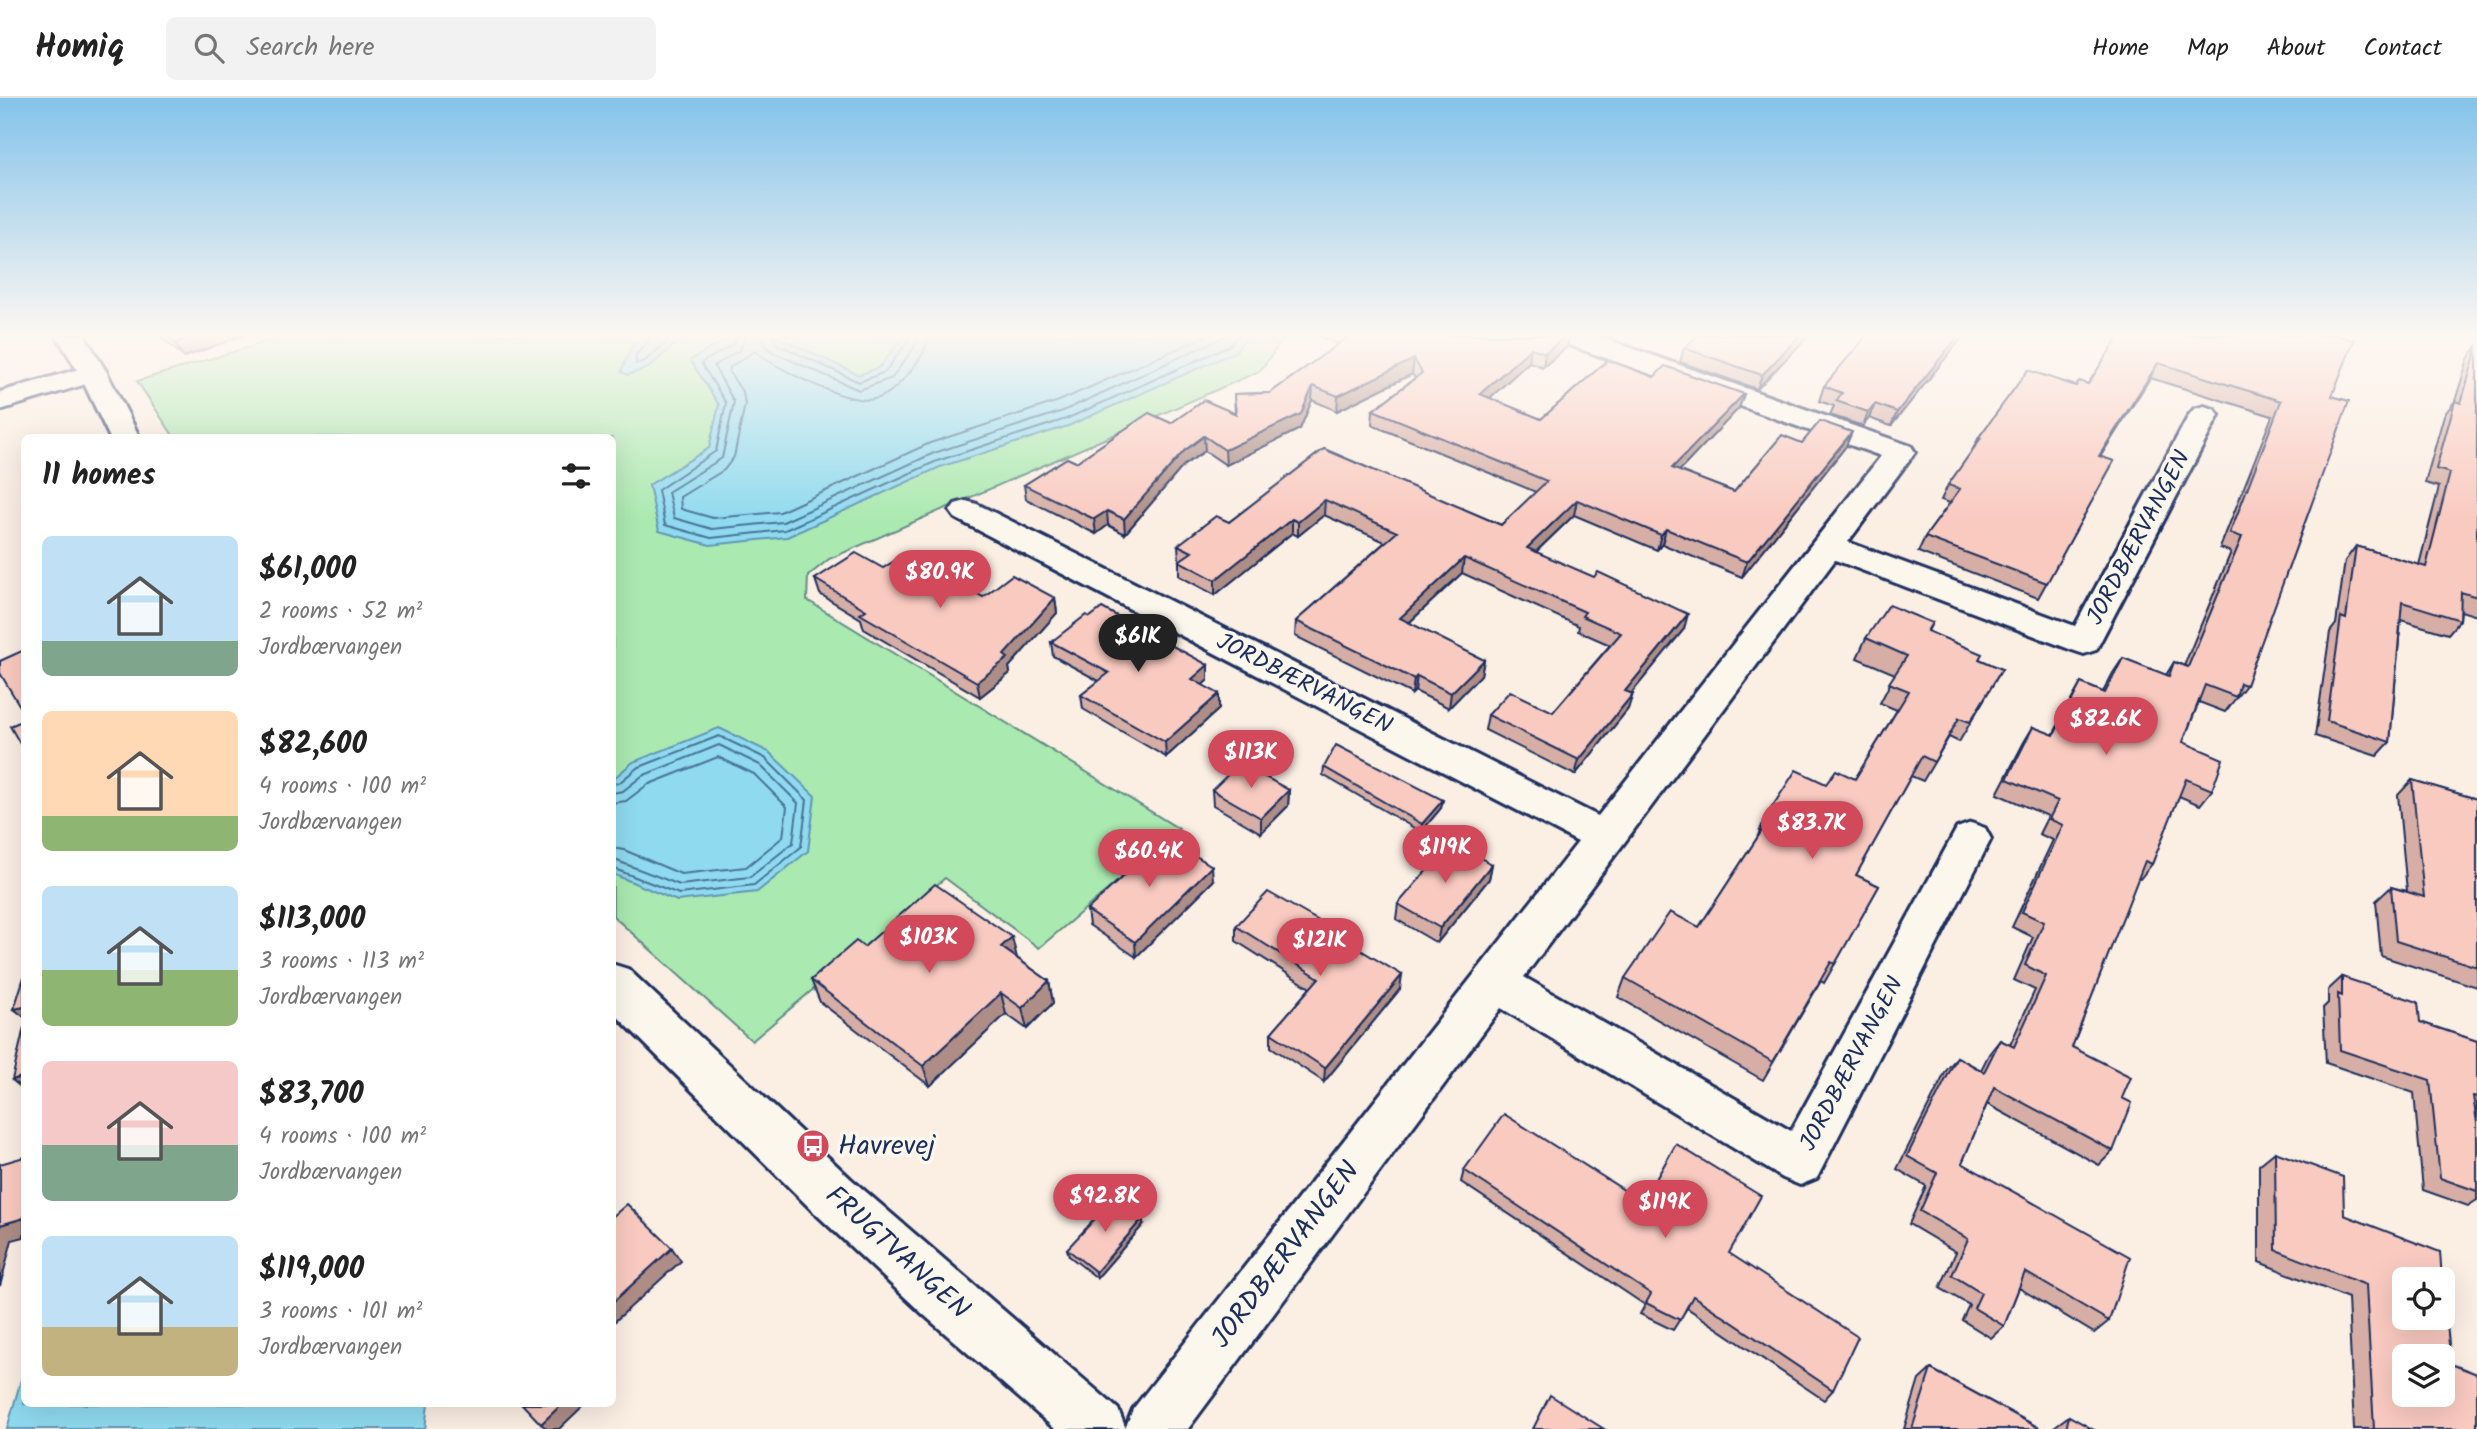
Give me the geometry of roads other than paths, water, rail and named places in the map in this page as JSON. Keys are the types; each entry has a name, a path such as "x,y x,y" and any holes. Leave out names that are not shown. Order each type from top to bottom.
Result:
{"street":[{"path":"105,397 123,434"},
{"name":"JORDBÆRVANGEN","path":"1153,1429 1899,452 1759,397"},
{"name":"JORDBÆRVANGEN","path":"1827,546 2084,642 2204,415"},
{"name":"JORDBÆRVANGEN","path":"967,511 1605,838"},
{"name":"JORDBÆRVANGEN","path":"1495,982 1800,1162 1971,839"},
{"name":"FRUGTVANGEN","path":"616,986 833,1196 943,1296 1098,1429"}],"water":[{"path":"714,397 1133,397 1068,426 940,467 787,537 710,545 659,531 649,485 709,448 719,405"},
{"path":"719,728 769,752 815,796 808,851 757,892 677,901 616,875 616,776 633,762"},
{"path":"21,1380 21,1407 428,1407 425,1429 7,1429"}],"place":[{"name":"Havrevej","path":"813,1146"}]}
